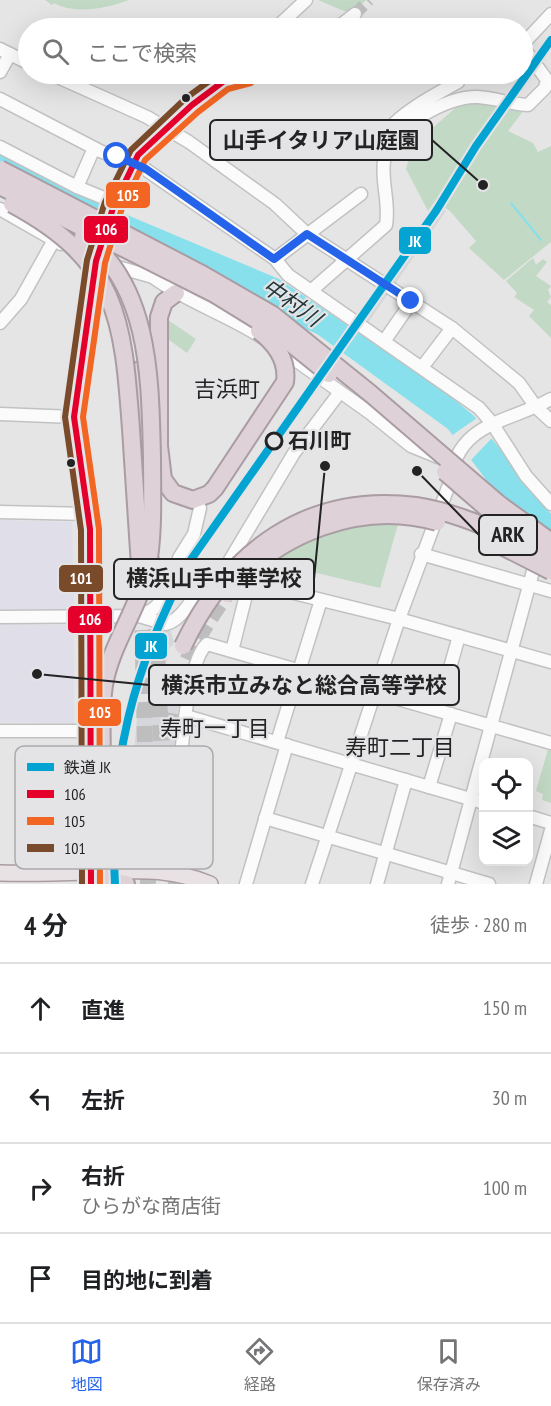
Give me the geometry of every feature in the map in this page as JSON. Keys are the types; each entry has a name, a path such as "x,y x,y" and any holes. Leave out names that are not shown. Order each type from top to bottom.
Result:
{"highway":[{"path":"0,169 200,273 273,315 371,394 499,504 551,542"},
{"path":"0,184 33,200 99,248 121,281 143,337 150,379 152,479 149,559 139,595 110,662 102,705 99,746"},
{"path":"0,184 253,327 275,344 285,365 286,375 283,388 215,488 202,498 183,498 173,493 163,479 159,446 161,308 176,293"},
{"path":"0,198 67,239 96,273 115,312 127,370 145,610"},
{"path":"83,236 106,263 128,308 139,362 143,433"},
{"path":"110,246 213,293 278,333 350,390 546,558"},
{"path":"183,646 219,588 247,555 298,522 349,506 393,504 441,511 499,532 546,558"},
{"path":"227,594 266,556 306,533 331,524 381,516 430,520 461,529 488,539 551,572"},
{"path":"89,878 126,884"}],"main road":[{"path":"0,873 89,878 139,869 183,874 211,884"}],"street":[{"path":"287,18 306,0"},
{"path":"350,18 355,14"},
{"path":"533,34 551,14"},
{"path":"0,72 5,51"},
{"path":"312,290 387,225 383,170 388,149 400,132 451,102 477,97 528,105 548,84 533,62"},
{"path":"73,84 166,128 275,204 307,234 452,328 519,383 536,407 551,421"},
{"path":"89,746 92,618 89,514 75,417 80,362 96,261 110,246 115,204 134,162 166,128 220,84"},
{"path":"388,149 383,140 386,133 417,106 455,84"},
{"path":"0,99 94,148 134,162 274,259 288,275 423,366 479,408 488,425 526,476 551,504"},
{"path":"0,147 115,204"},
{"path":"77,187 94,148"},
{"path":"274,259 361,194"},
{"path":"0,209 96,261 199,290 277,329 427,433 435,454"},
{"path":"0,323 21,299 54,240"},
{"path":"154,278 176,293 236,321 303,363 411,446 435,454 546,558 551,572"},
{"path":"385,340 411,301"},
{"path":"423,366 452,328"},
{"path":"145,610 160,623 172,622 180,617 206,579 219,574 294,453 337,389"},
{"path":"312,884 421,554 450,482 451,468 461,448 488,425 551,399"},
{"path":"0,414 75,417"},
{"path":"197,589 197,579 193,572 182,566 179,558 194,534 200,508"},
{"path":"0,512 89,514"},
{"path":"421,554 551,591"},
{"path":"450,879 477,801 491,726 530,585 546,558"},
{"path":"0,616 92,618 145,610 159,603 166,576 182,566 399,619 551,662"},
{"path":"232,651 249,583"},
{"path":"246,884 265,818 300,670 321,600"},
{"path":"429,787 459,636"},
{"path":"184,746 190,683 201,650 207,644 551,743"},
{"path":"186,716 477,801"},
{"path":"0,731 89,731"},
{"path":"377,884 406,780"},
{"path":"265,818 386,854 450,879 489,884"},
{"path":"533,818 551,823"},
{"path":"536,884 551,830"},
{"path":"183,869 183,874"}],"shaded area":[{"path":"436,205 446,211 360,334 350,327"},
{"path":"0,520 72,522 74,610 0,609"},
{"path":"0,624 74,625 74,723 0,722"},
{"path":"163,631 171,631 174,644 168,649 161,705 178,705 176,746 135,746 138,706 154,705"}],"green space":[{"path":"45,0 129,0 102,8 72,9 54,3 52,5"},
{"path":"318,0 366,0 355,11 344,11"},
{"path":"476,102 524,110 508,131 533,143 538,152 551,146 551,242 504,280 469,248 476,241 450,211 435,201 428,211 406,169 412,146 461,103"},
{"path":"533,258 536,265 543,259 547,262 536,276 551,286 548,290 551,297 547,302 551,305 551,338 529,316 534,310 514,297 517,293 506,281"},
{"path":"168,320 196,339 187,353 165,337"},
{"path":"352,524 398,524 380,588 270,562 285,550"},
{"path":"549,746 551,747 551,803 542,800 543,794 536,791"}],"water":[{"name":"中村川","path":"0,151 94,201 279,279 443,390 474,416 551,514 551,555 524,530 448,429 317,334 0,194"}],"pier":[{"path":"477,418 492,438 471,460 451,436"}],"waterway":[{"path":"511,203 541,240"}],"tunnel":[{"path":"355,14 369,0"},
{"path":"152,557 162,746"},
{"path":"169,729 171,710 181,674 206,625 227,594"},
{"path":"142,606 145,746"},
{"path":"148,869 148,884"},
{"path":"174,869 176,884"}],"rail line":[{"name":"JK","path":"533,65 551,40"},
{"name":"JK","path":"123,746 128,717 153,639 190,561 436,211 476,146 520,84"},
{"name":"JK","path":"115,869 115,884"}],"transit line":[{"name":"101","path":"82,746 81,530 65,417 87,260 105,202 131,150 186,98 205,84"},
{"name":"106","path":"91,746 90,529 74,417 96,261 114,205 138,155 192,105 220,84"},
{"name":"105","path":"100,746 99,529 83,417 105,263 122,208 145,160 198,112 228,89 247,84"},
{"name":"101","path":"82,869 82,884"},
{"name":"106","path":"91,869 91,884"},
{"name":"105","path":"100,869 100,884"}],"place":[{"name":"山手イタリア山庭園","path":"483,185"},
{"name":"石川町","path":"274,441"},
{"name":"横浜山手中華学校","path":"325,466"},
{"name":"ARK","path":"417,471"},
{"name":"横浜市立みなと総合高等学校","path":"37,674"}],"district":[{"name":"吉浜町","path":"227,389"},
{"name":"寿町一丁目","path":"215,728"},
{"name":"寿町二丁目","path":"400,747"}],"route":[{"path":"117,156 146,169 274,259 307,234 411,301"}]}
